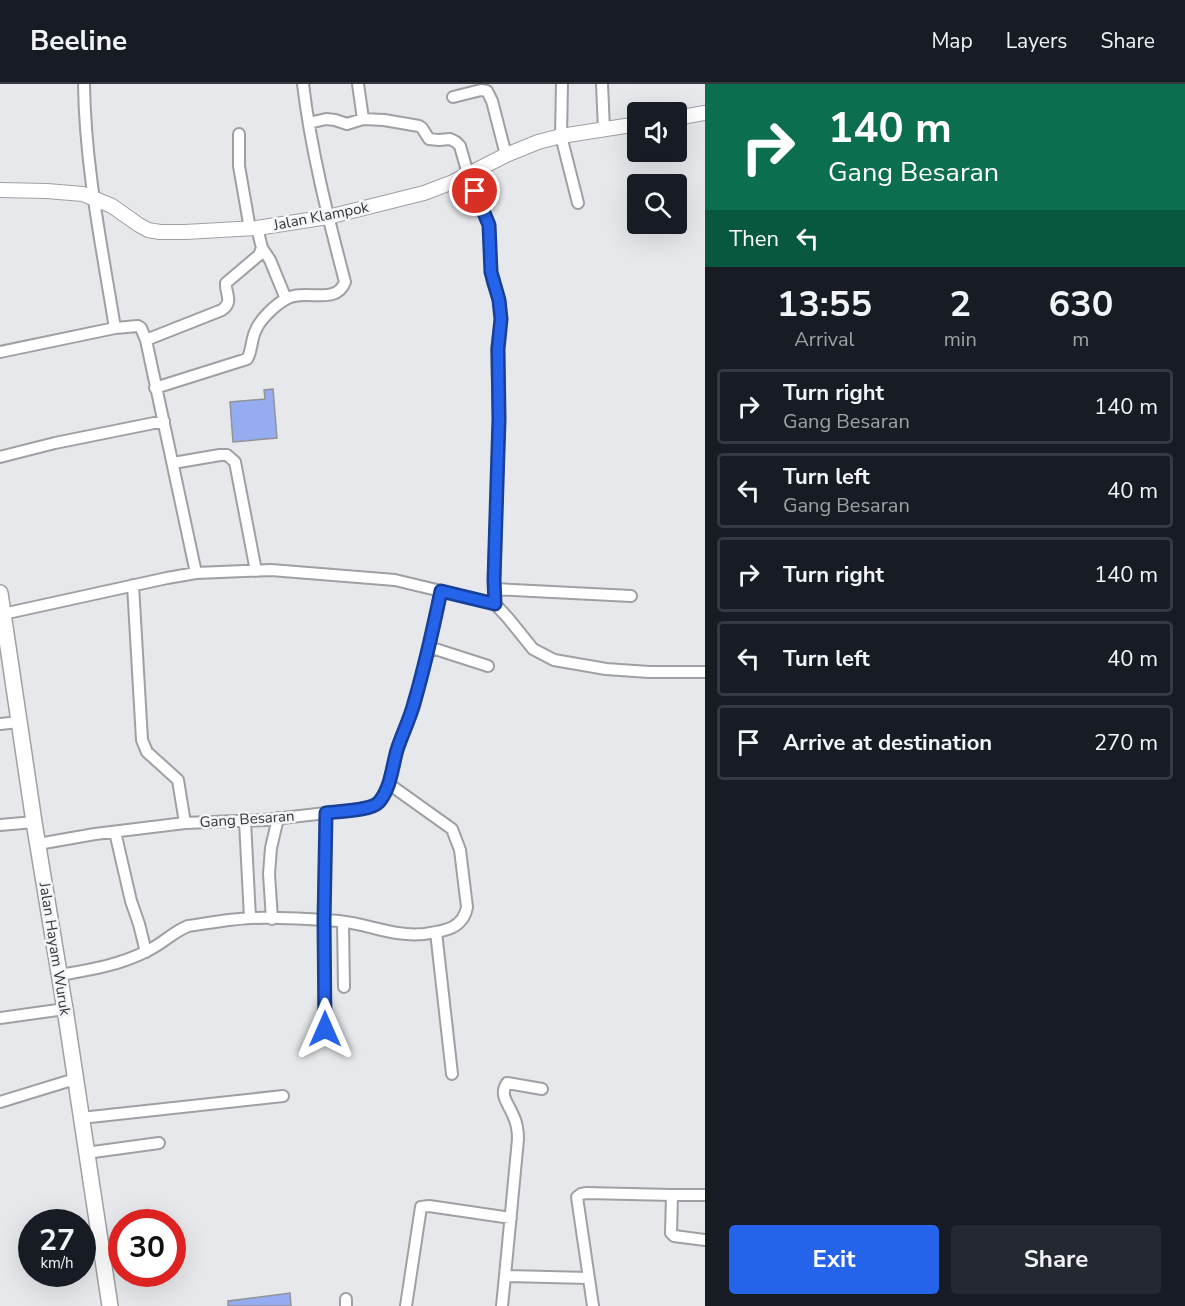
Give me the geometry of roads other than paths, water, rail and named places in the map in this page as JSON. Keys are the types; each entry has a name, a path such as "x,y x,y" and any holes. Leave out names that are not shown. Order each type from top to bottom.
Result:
{"main road":[{"name":"Jalan Hayam Wuruk","path":"0,593 110,1306"}],"street":[{"path":"84,84 84,105 94,198 115,328"},
{"path":"155,387 247,359 260,323 266,315 286,299 294,296 332,294 342,289 345,282 328,217 303,84"},
{"path":"358,84 363,119"},
{"path":"562,84 561,136 578,203"},
{"path":"602,84 604,129"},
{"path":"453,97 481,90 487,91 492,101 506,155"},
{"path":"687,116 705,113"},
{"path":"309,123 326,118 343,123 363,119 418,126 429,139 450,139 456,142 462,151 468,174 489,225 491,272 499,300 501,319 498,349 499,419 495,604"},
{"name":"Jalan Klampok","path":"0,190 83,194 112,206 148,230 160,232 254,228 328,217 424,193 538,142 627,126"},
{"path":"239,134 239,166 254,228 286,299"},
{"path":"146,340 222,310 229,302 226,283 259,255 262,248"},
{"path":"0,352 115,328 138,326 141,328 146,340 196,573"},
{"path":"0,458 55,443 164,421"},
{"path":"173,463 220,455 227,456 236,462 256,571"},
{"path":"3,614 196,573 271,570 395,580 495,604 533,650 554,660 606,669 705,672"},
{"path":"133,585 142,740 147,752 178,780 184,823"},
{"path":"494,589 631,596"},
{"name":"Gang Besaran","path":"38,844 184,823 279,818 361,809 375,805 380,801 389,784 397,750 414,706 441,591"},
{"path":"429,647 488,666"},
{"path":"0,723 19,722"},
{"path":"60,975 108,966 146,952 178,930 188,926 250,918 343,922 404,935 436,932 455,926 461,922 467,907 460,850 452,829 389,784"},
{"path":"325,1029 326,813"},
{"path":"272,919 269,874 279,818"},
{"path":"245,821 250,918"},
{"path":"0,825 34,822"},
{"path":"115,832 130,901 146,952"},
{"path":"343,922 344,987"},
{"path":"436,932 452,1074"},
{"path":"0,1018 65,1009"},
{"path":"0,1102 75,1079"},
{"path":"502,1306 512,1218 518,1134 514,1118 505,1100 505,1086 507,1083 542,1089"},
{"path":"81,1118 283,1096"},
{"path":"86,1153 159,1143"},
{"path":"593,1306 576,1199 578,1196 587,1193 705,1195"},
{"path":"672,1195 672,1235 705,1240"},
{"path":"406,1306 421,1207 429,1206 512,1218"},
{"path":"505,1276 588,1278"}]}
